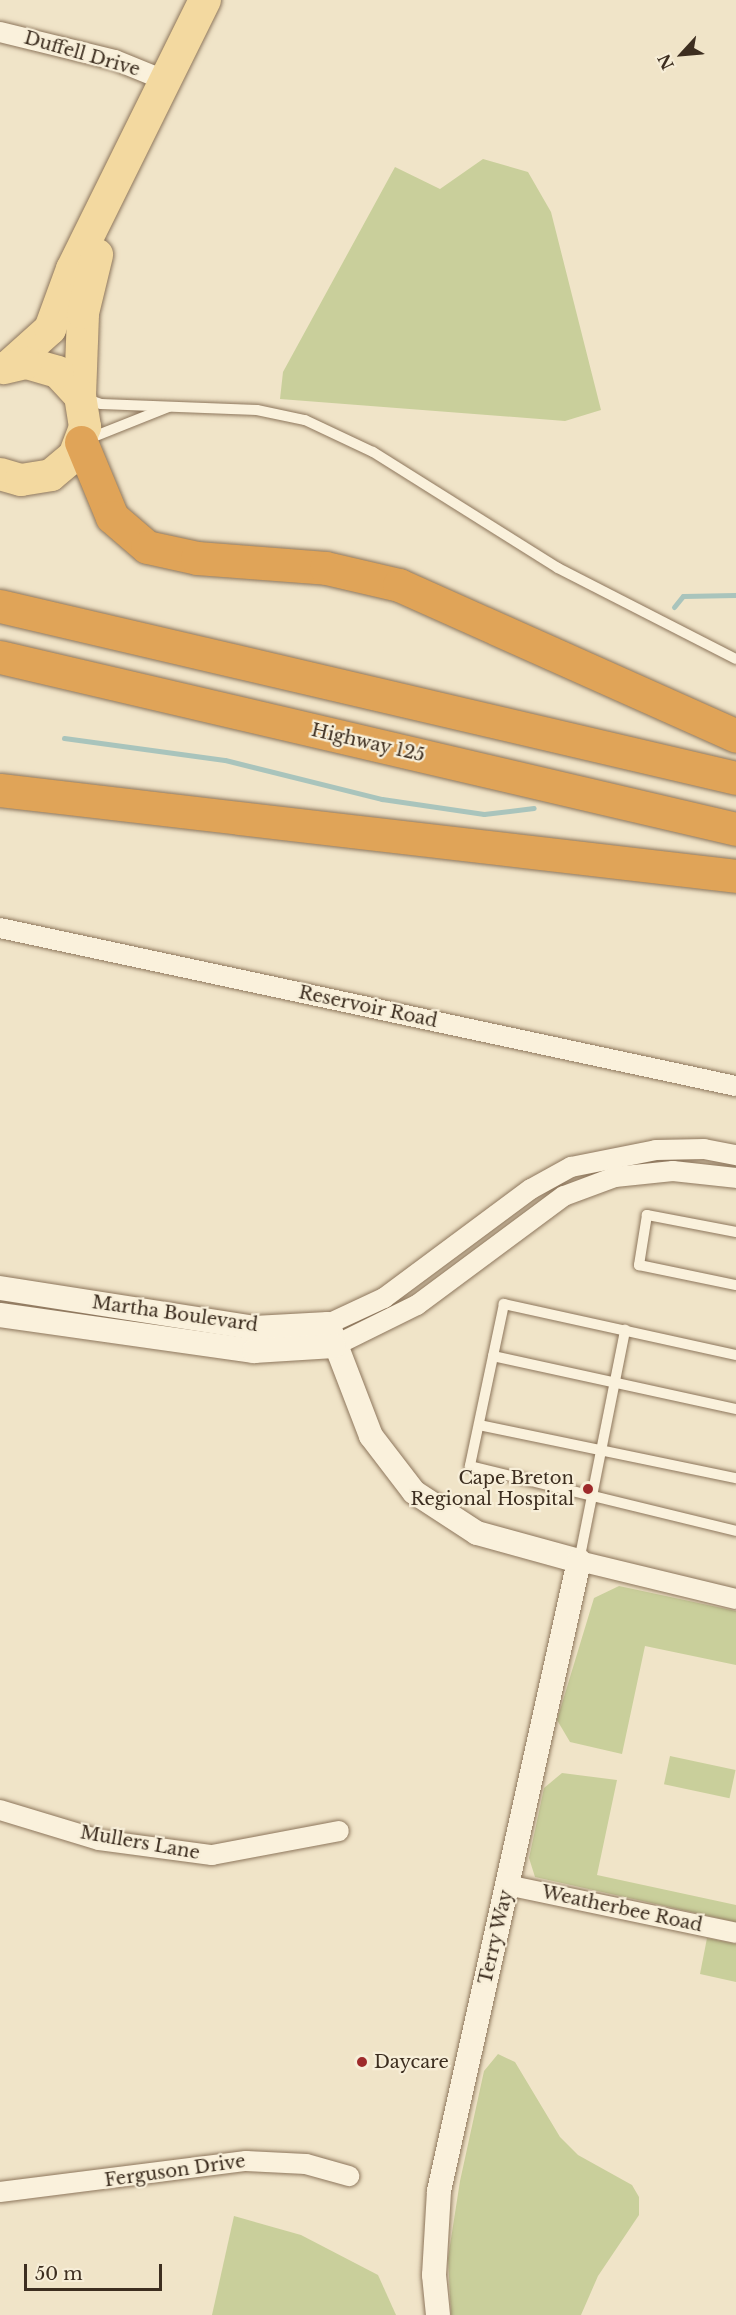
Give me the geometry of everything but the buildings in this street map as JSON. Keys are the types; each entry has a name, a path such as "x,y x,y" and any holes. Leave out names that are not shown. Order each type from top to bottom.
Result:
{"highway":[{"path":"81,442 112,517 147,547 196,558 326,568 399,585 736,736"},
{"path":"0,606 736,778"},
{"name":"Highway 125","path":"0,657 736,830"},
{"path":"0,790 736,876"}],"main road":[{"path":"5,367 50,329 72,268 205,0"},
{"path":"7,482 64,467 81,442 82,313 125,162"},
{"path":"5,367 43,365 70,383 80,396"}],"street":[{"name":"Duffell Drive","path":"0,32 115,60 164,80"},
{"name":"Reservoir Road","path":"0,928 736,1086"},
{"path":"331,1335 399,1288 531,1189 571,1167 656,1150 704,1149 736,1155"},
{"path":"331,1335 417,1305 564,1196 615,1177 674,1171 736,1178"},
{"name":"Martha Boulevard","path":"0,1288 254,1328 331,1335"},
{"name":"Martha Boulevard","path":"0,1315 254,1351 331,1335"},
{"path":"331,1335 372,1436 414,1492 477,1533 579,1561 736,1599"},
{"name":"Terry Way","path":"438,2315 434,2275 439,2191 579,1561"},
{"name":"Mullers Lane","path":"0,1810 99,1840 212,1856 339,1831"},
{"name":"Weatherbee Road","path":"507,1885 736,1932"},
{"name":"Ferguson Drive","path":"0,2192 246,2161 306,2164 350,2176"}],"lane":[{"path":"80,396 101,404 175,405 257,410 304,420 373,452 558,568 736,659"},
{"path":"81,442 175,405"},
{"path":"736,1233 648,1215 639,1265 736,1285"},
{"path":"736,1355 504,1304 470,1466 736,1531"},
{"path":"108,1330 112,1305"},
{"path":"579,1561 625,1330"},
{"path":"493,1356 736,1409"},
{"path":"479,1425 736,1478"}],"green space":[{"path":"483,159 528,172 551,212 601,410 565,421 280,399 283,372 395,167 440,189"},
{"path":"619,1586 736,1611 736,1665 645,1646 622,1754 570,1742 557,1720 594,1598"},
{"path":"670,1756 736,1770 730,1798 664,1784"},
{"path":"562,1773 617,1780 597,1875 736,1905 736,1922 535,1877 529,1858 544,1788"},
{"path":"707,1938 736,1944 736,1982 700,1974"},
{"path":"498,2054 515,2062 560,2137 578,2155 632,2185 639,2197 639,2215 598,2276 581,2315 451,2315 448,2258 460,2181 484,2071"},
{"path":"234,2216 301,2235 378,2275 396,2315 212,2315"}],"waterway":[{"path":"674,607 683,596 736,595"},
{"path":"64,738 225,760 382,799 484,814 534,808"}],"place":[{"name":"Cape Breton Regional Hospital","path":"588,1489"},
{"name":"Daycare","path":"362,2062"}]}
